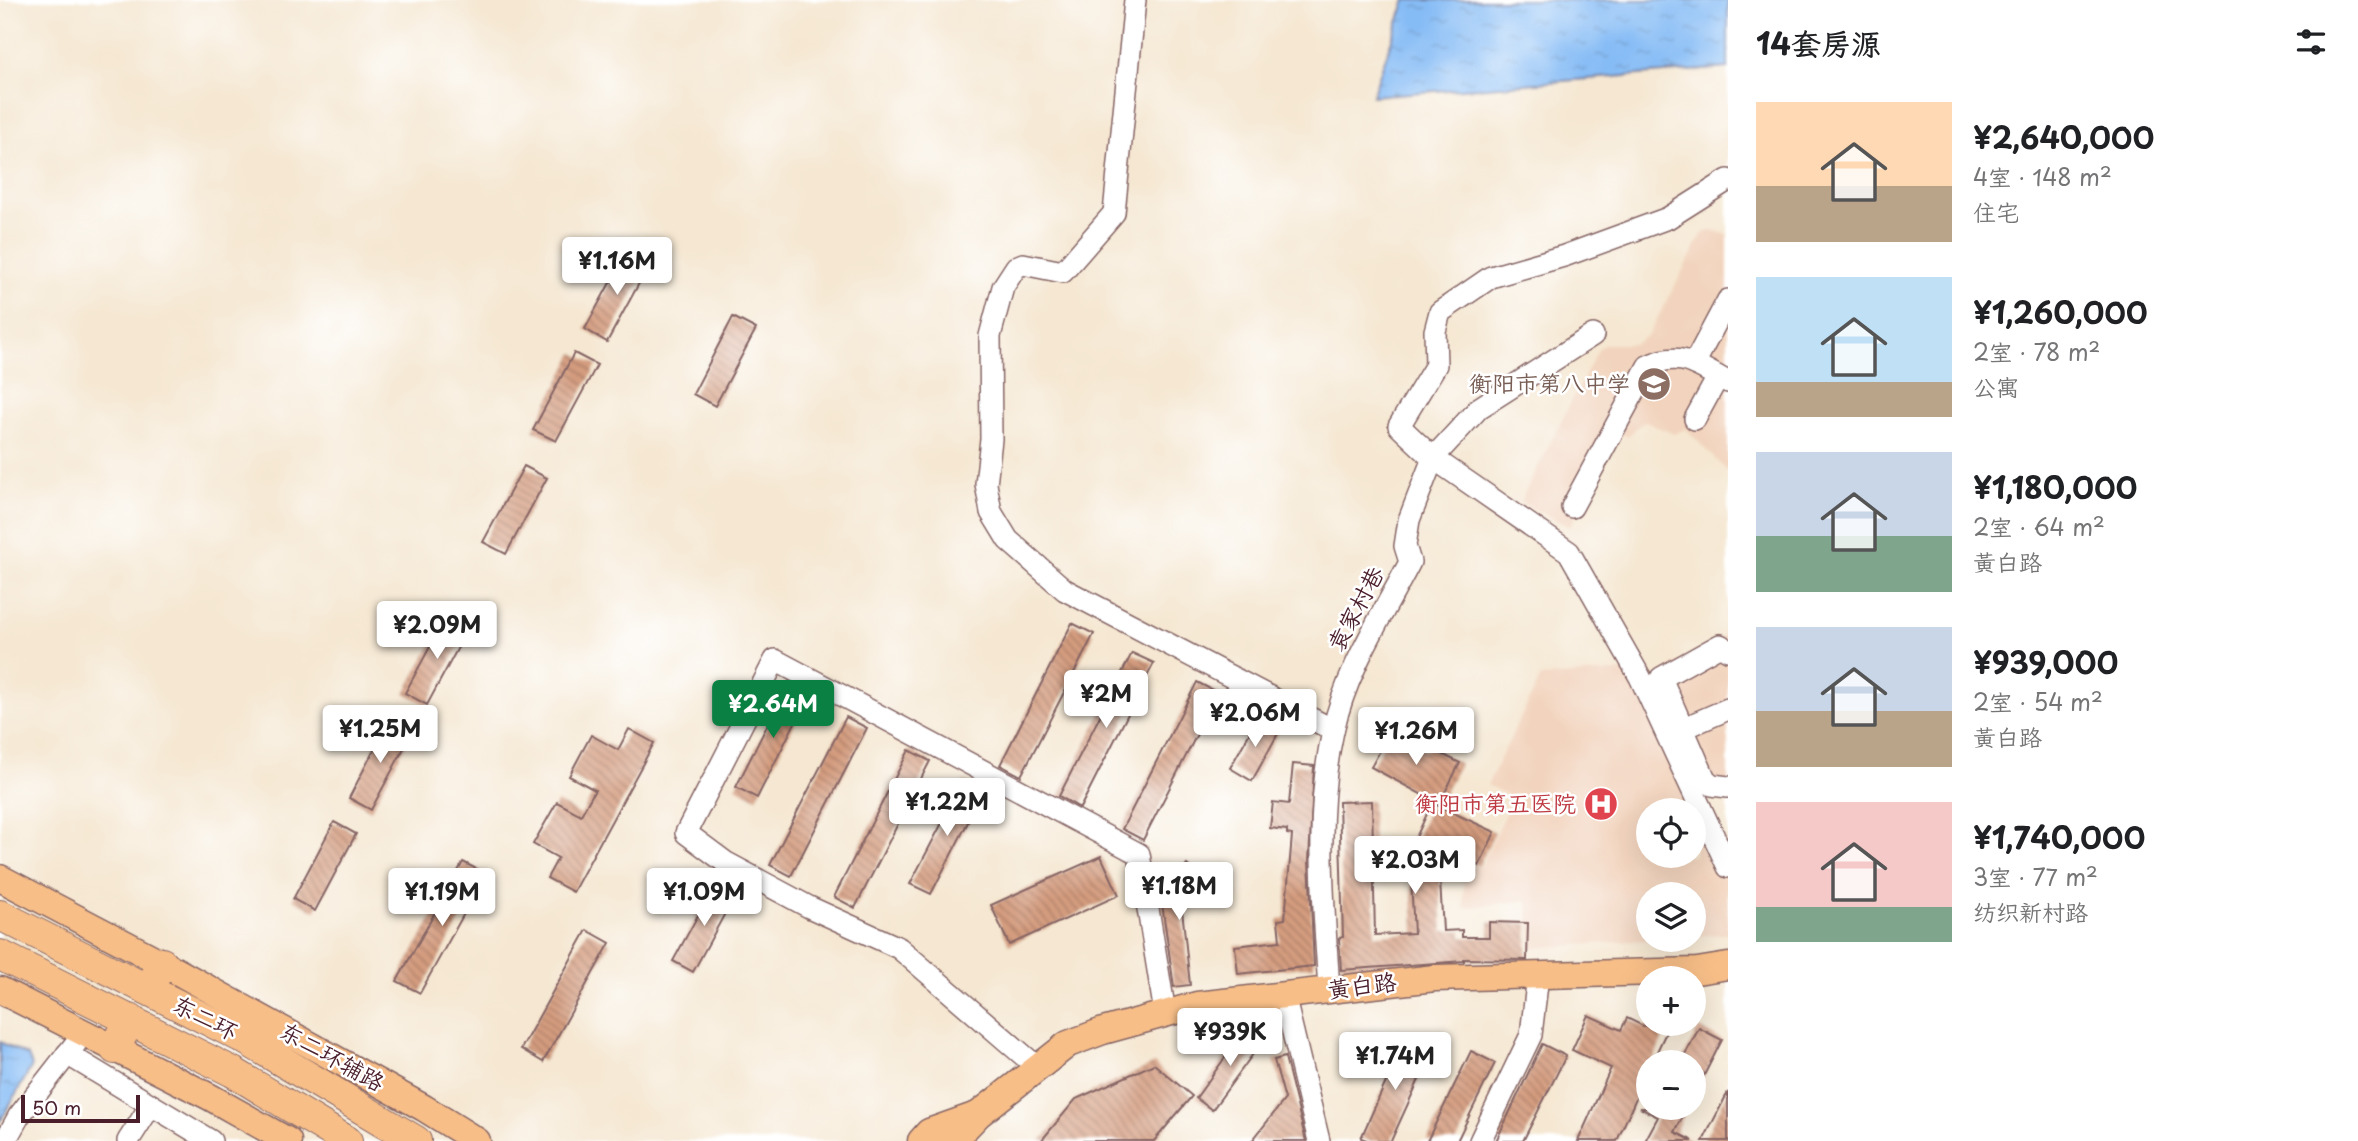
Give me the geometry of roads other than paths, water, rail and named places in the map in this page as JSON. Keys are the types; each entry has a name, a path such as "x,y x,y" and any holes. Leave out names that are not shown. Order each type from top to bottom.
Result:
{"highway":[{"name":"东二环","path":"0,915 243,1038 410,1137"},
{"name":"东二环","path":"0,955 233,1072 347,1141"},
{"path":"148,989 162,962"},
{"path":"115,1049 130,1019"}],"main road":[{"name":"东二环辅路","path":"0,878 162,962 424,1108 477,1141"},
{"name":"黄白路","path":"953,1141 979,1114 1068,1044 1197,1005 1435,978 1697,971 1728,966"},
{"path":"0,990 288,1141"},
{"path":"921,1141 929,1132 979,1114"}],"street":[{"path":"1135,0 1114,213 1063,272 1023,264 1016,267 1003,287 990,336 991,439 986,484 991,512 1008,540 1065,590 1333,730"},
{"path":"1728,180 1668,218 1564,256 1491,276 1440,312 1435,331 1436,365 1399,425 1433,458 1569,552 1640,677 1728,867"},
{"path":"1695,364 1728,300"},
{"name":"袁家村巷","path":"1329,990 1320,827 1333,730 1350,677 1410,562 1405,546 1409,520 1433,458 1479,408 1593,335"},
{"path":"1572,507 1648,366 1664,358 1677,357 1723,380 1695,419"},
{"path":"1728,650 1720,645 1661,678 1705,779 1712,785 1728,787"},
{"path":"1037,1067 899,948 809,907 737,869 686,833 775,660 1139,854 1165,1013"},
{"path":"1682,729 1728,709"},
{"path":"1480,1141 1531,1035 1538,975"},
{"path":"1284,995 1319,1141"},
{"path":"5,1141 19,1116 84,1033"},
{"path":"67,1054 211,1141"},
{"path":"128,1141 152,1105"}],"water":[{"path":"1406,0 1728,0 1728,68 1372,96"},
{"path":"0,1042 28,1056 32,1066 0,1122"}],"place":[{"name":"衡阳市第八中学","path":"1654,384"},
{"name":"衡阳市第五医院","path":"1601,804"}]}
